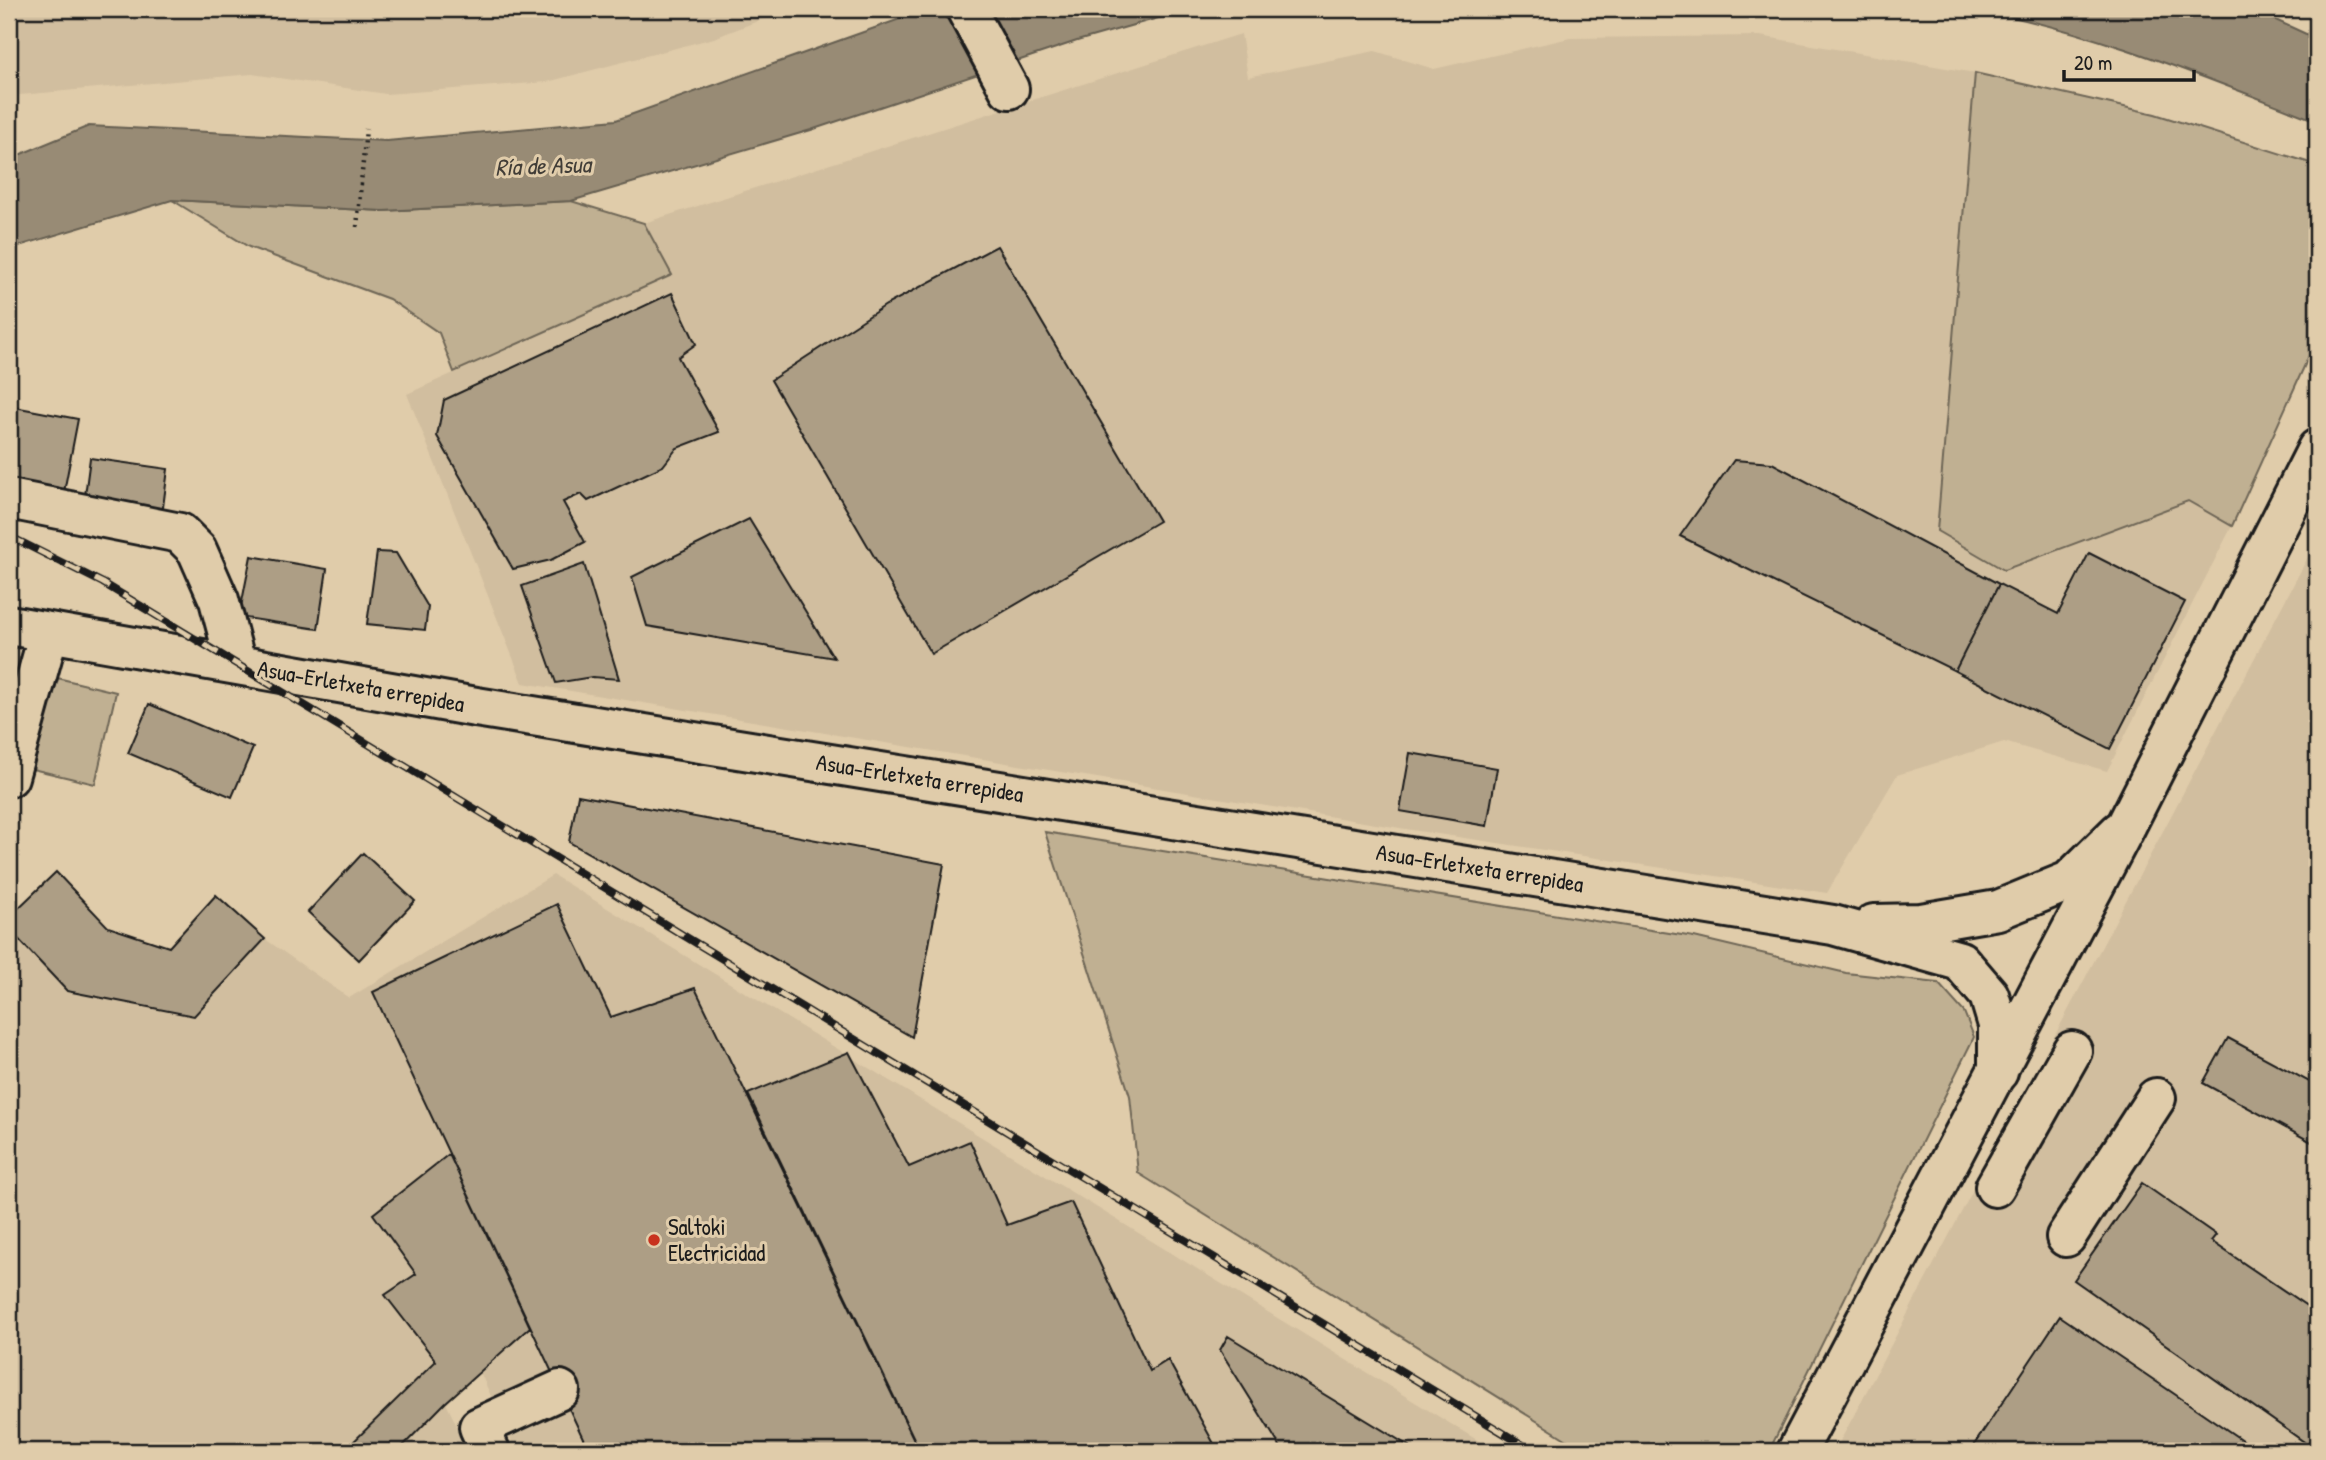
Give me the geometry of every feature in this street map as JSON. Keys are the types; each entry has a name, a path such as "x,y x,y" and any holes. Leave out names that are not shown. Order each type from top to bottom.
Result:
{"street":[{"path":"966,9 1009,89"},
{"path":"1797,1451 2126,826 2317,449"},
{"path":"9,499 180,533 197,550 219,600 236,664"},
{"name":"Asua-Erletxeta errepidea","path":"9,625 489,709 1833,925"},
{"path":"9,777 50,632"},
{"path":"1833,925 1916,924 1998,910 2069,881 2126,826"},
{"path":"1833,925 1961,961 1989,995 1998,1025 1998,1072"},
{"path":"1995,1187 2072,1051"},
{"path":"2066,1237 2156,1098"},
{"path":"490,1451 479,1427 560,1390"}],"path":[{"path":"357,227 366,129"}],"shaded area":[{"path":"9,9 789,9 714,38 547,82 386,94 252,74 9,96"},
{"path":"1241,34 1248,77 1375,51 1434,69 1570,38 1760,36 1975,73 1937,531 2004,570 2188,501 2232,526 2107,771 2004,742 1897,775 1827,893 1418,831 523,683 407,394 671,275 644,223"},
{"path":"1975,73 2155,114 2307,162 2317,169 2317,338 2232,526 2188,501 2004,570 1937,531"},
{"path":"172,200 383,211 571,201 644,223 672,275 454,372 439,333 389,299 249,247"},
{"path":"2317,540 2317,1451 1835,1451"},
{"path":"49,676 116,692 95,784 28,768"},
{"path":"1045,832 1694,937 1846,973 1938,983 1964,1012 1974,1037 1769,1451 1585,1451 1138,1173 1130,1096"},
{"path":"553,875 1495,1451 516,1451 480,1372 446,1403 469,1451 9,1451 9,929 67,991 265,939 349,998"}],"water":[{"name":"Ría de Asua","path":"928,9 1190,9 1077,41 811,130 571,201 383,211 172,200 9,249 9,159 89,126 387,141 616,120"},
{"path":"1972,9 2244,9 2269,17 2317,39 2317,121 2104,42 2017,18"}],"building":[{"path":"997,246 1159,521 931,654 771,380 886,305"},
{"path":"672,293 696,344 678,357 719,432 677,448 663,466 588,501 581,494 563,502 585,542 551,560 513,569 437,436 444,400"},
{"path":"9,406 78,419 64,492 9,482"},
{"path":"90,458 168,469 162,515 84,503"},
{"path":"1734,460 1772,463 1999,584 1955,671 1680,536"},
{"path":"749,519 834,658 647,626 632,577"},
{"path":"377,552 396,553 428,607 425,630 367,624"},
{"path":"2089,553 2185,602 2110,749 1955,671 1999,584 2058,614"},
{"path":"251,556 327,569 318,629 239,617"},
{"path":"584,564 619,679 592,677 556,683 522,586"},
{"path":"149,704 253,748 232,797 128,753"},
{"path":"1410,753 1497,768 1487,826 1400,811"},
{"path":"578,795 944,864 912,1037 569,842"},
{"path":"363,853 415,901 359,960 308,912"},
{"path":"56,872 108,927 169,947 216,895 265,939 194,1016 67,991 9,929 9,917"},
{"name":"Saltoki Electricidad","path":"557,904 611,1017 695,988 918,1448 912,1451 589,1451 373,992"},
{"path":"2228,1038 2317,1086 2317,1145 2203,1083"},
{"path":"849,1052 909,1167 970,1141 1007,1225 1071,1202 1150,1371 1168,1360 1218,1451 920,1451 748,1094"},
{"path":"449,1154 530,1327 445,1403 398,1451 344,1451 436,1361 385,1295 416,1274 373,1214"},
{"path":"2142,1183 2216,1235 2211,1241 2317,1313 2317,1451 2074,1280"},
{"path":"2060,1316 2258,1451 1970,1451"},
{"path":"1228,1336 1417,1451 1283,1451 1220,1350"}],"railway":[{"path":"9,536 103,583 1533,1451"}],"place":[{"name":"Saltoki Electricidad","path":"654,1240"}]}
